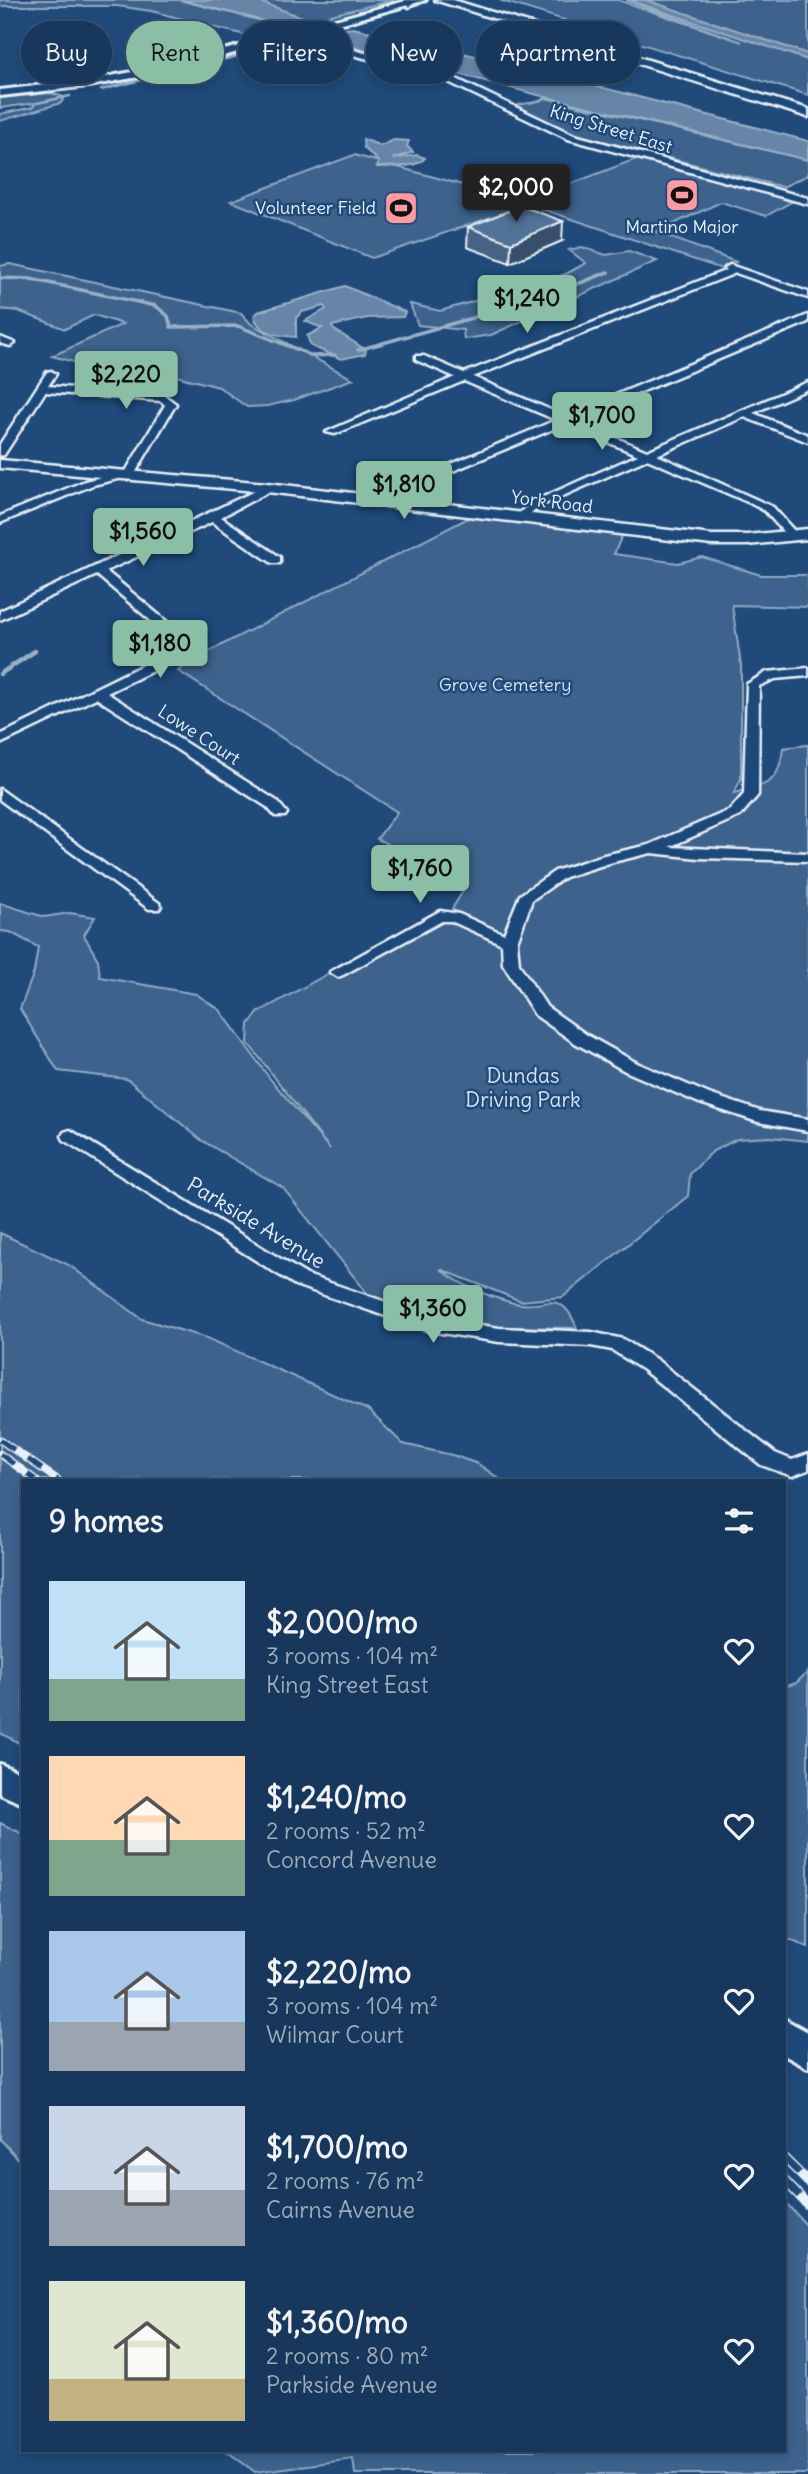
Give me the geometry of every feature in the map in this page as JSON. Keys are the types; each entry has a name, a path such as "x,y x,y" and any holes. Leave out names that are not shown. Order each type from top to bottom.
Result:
{"main road":[{"path":"441,0 808,113"},
{"path":"464,0 808,105"},
{"path":"344,21 414,1"},
{"path":"0,93 89,83 155,71 238,50"},
{"path":"0,1779 21,1789"},
{"path":"786,2037 808,2051"}],"street":[{"name":"King Street East","path":"352,52 434,73 470,87 551,130 571,137 808,201"},
{"path":"331,432 733,269 808,295"},
{"path":"387,501 401,489 808,318"},
{"path":"420,358 650,455 769,509 792,535"},
{"path":"0,453 44,389 51,374"},
{"path":"521,517 536,504 808,385"},
{"path":"0,520 89,483 130,473 170,407 170,402 164,397 44,389"},
{"path":"743,413 808,439"},
{"name":"York Road","path":"0,464 270,487 712,540 747,540 808,534"},
{"path":"0,616 213,517 270,487"},
{"path":"213,517 276,560"},
{"path":"0,740 162,660 172,650 172,638 168,629 99,570"},
{"path":"808,672 772,675 753,684 751,795 735,813 650,849 609,858 560,874 544,883 525,898 509,942 511,964 541,1012 580,1039 631,1067 703,1098 758,1116 808,1125"},
{"name":"Lowe Court","path":"96,692 272,804 279,813"},
{"path":"0,793 154,906"},
{"path":"650,849 699,854 808,856"},
{"path":"338,972 440,916 454,917 509,942"},
{"name":"Parkside Avenue","path":"70,1136 301,1280 429,1324 499,1335 591,1339 617,1344 650,1365 768,1460 792,1468 808,1462"}],"green space":[{"path":"0,0 179,0 263,21 238,21 238,33 224,30 224,21 190,21 117,6 0,6"},
{"path":"231,0 394,0 310,20"},
{"path":"499,0 618,0 742,42 626,0 808,0 808,95 640,43 640,21 567,21"},
{"path":"50,93 65,97 61,103 0,121 0,114 33,107 35,103 0,108 0,98"},
{"path":"545,98 808,160 808,175 783,187 583,136 537,120 516,106"},
{"path":"354,155 510,198 531,189 547,193 636,159 793,201 766,216 721,202 656,232 736,262 722,269 533,206 512,210 372,258 231,201"},
{"path":"582,247 606,255 629,251 657,261 491,335 464,339 463,330 418,325 410,304 440,311 566,274 586,263 569,250"},
{"path":"10,264 241,313 251,324 353,379 294,400 247,407 219,387 149,369 85,365 52,356 123,324 94,315 65,329 18,311 0,309 0,266"},
{"path":"470,517 623,533 614,554 678,563 702,557 761,575 808,575 808,607 732,605 741,665 741,779 734,793 770,781 778,769 783,748 808,745 808,1141 770,1137 737,1139 713,1151 690,1174 688,1196 563,1297 521,1301 440,1269 485,1294 514,1303 558,1303 571,1315 577,1328 493,1327 371,1298 283,1188 201,1140 127,1079 58,1071 20,1009 34,972 38,947 10,932 0,931 0,903 44,917 70,913 95,917 84,935 98,960 100,977 196,994 220,1010 271,1080 330,1149 248,1043 249,1024 259,1012 434,915 461,914 452,909 468,883 377,839 397,812 178,671 196,658"},
{"path":"0,1233 69,1265 142,1319 207,1338 368,1410 403,1444 478,1464 500,1479 21,1479 21,1744 0,1733"},
{"path":"808,1672 808,1948 786,1938 786,1686 796,1683"},
{"path":"0,1823 21,1833 21,2162 0,2139"},
{"path":"786,2203 808,2227 808,2474 355,2474 353,2459 255,2472 228,2452 786,2452"}],"shaded area":[{"path":"181,0 255,0 310,20 263,21"},
{"path":"628,0 646,0 808,54 808,60"},
{"path":"352,28 366,31 366,50 352,46"},
{"path":"462,53 476,56 476,79 462,75"},
{"path":"496,84 588,84 808,141 808,160"},
{"path":"363,139 381,146 394,140 409,141 407,146 413,152 392,159 417,155 425,158 415,164 377,167 379,162 364,148"},
{"path":"345,286 405,312 403,317 367,318 332,326 366,350 365,354 341,359 311,346 307,336 322,328 305,321 326,309 324,306 302,312 296,318 296,337 277,335 265,330 254,316 258,312"}],"building":[{"path":"521,206 563,221 511,243 468,227"}],"waterway":[{"path":"101,90 238,56"},
{"path":"37,103 70,96"},
{"path":"358,350 540,299 608,272 605,273"},
{"path":"0,278 30,279 156,306 168,316 171,327 238,326 313,356 335,355"},
{"path":"0,674 35,651"}],"railway":[{"path":"0,1440 57,1479"},
{"path":"0,1454 35,1479"},
{"path":"786,2160 808,2182"},
{"path":"786,2182 808,2205"}],"place":[{"name":"Martino Major","path":"682,195"},
{"name":"Volunteer Field","path":"401,208"}],"park label":[{"name":"Grove Cemetery","path":"505,685"},
{"name":"Dundas Driving Park","path":"523,1088"}]}
